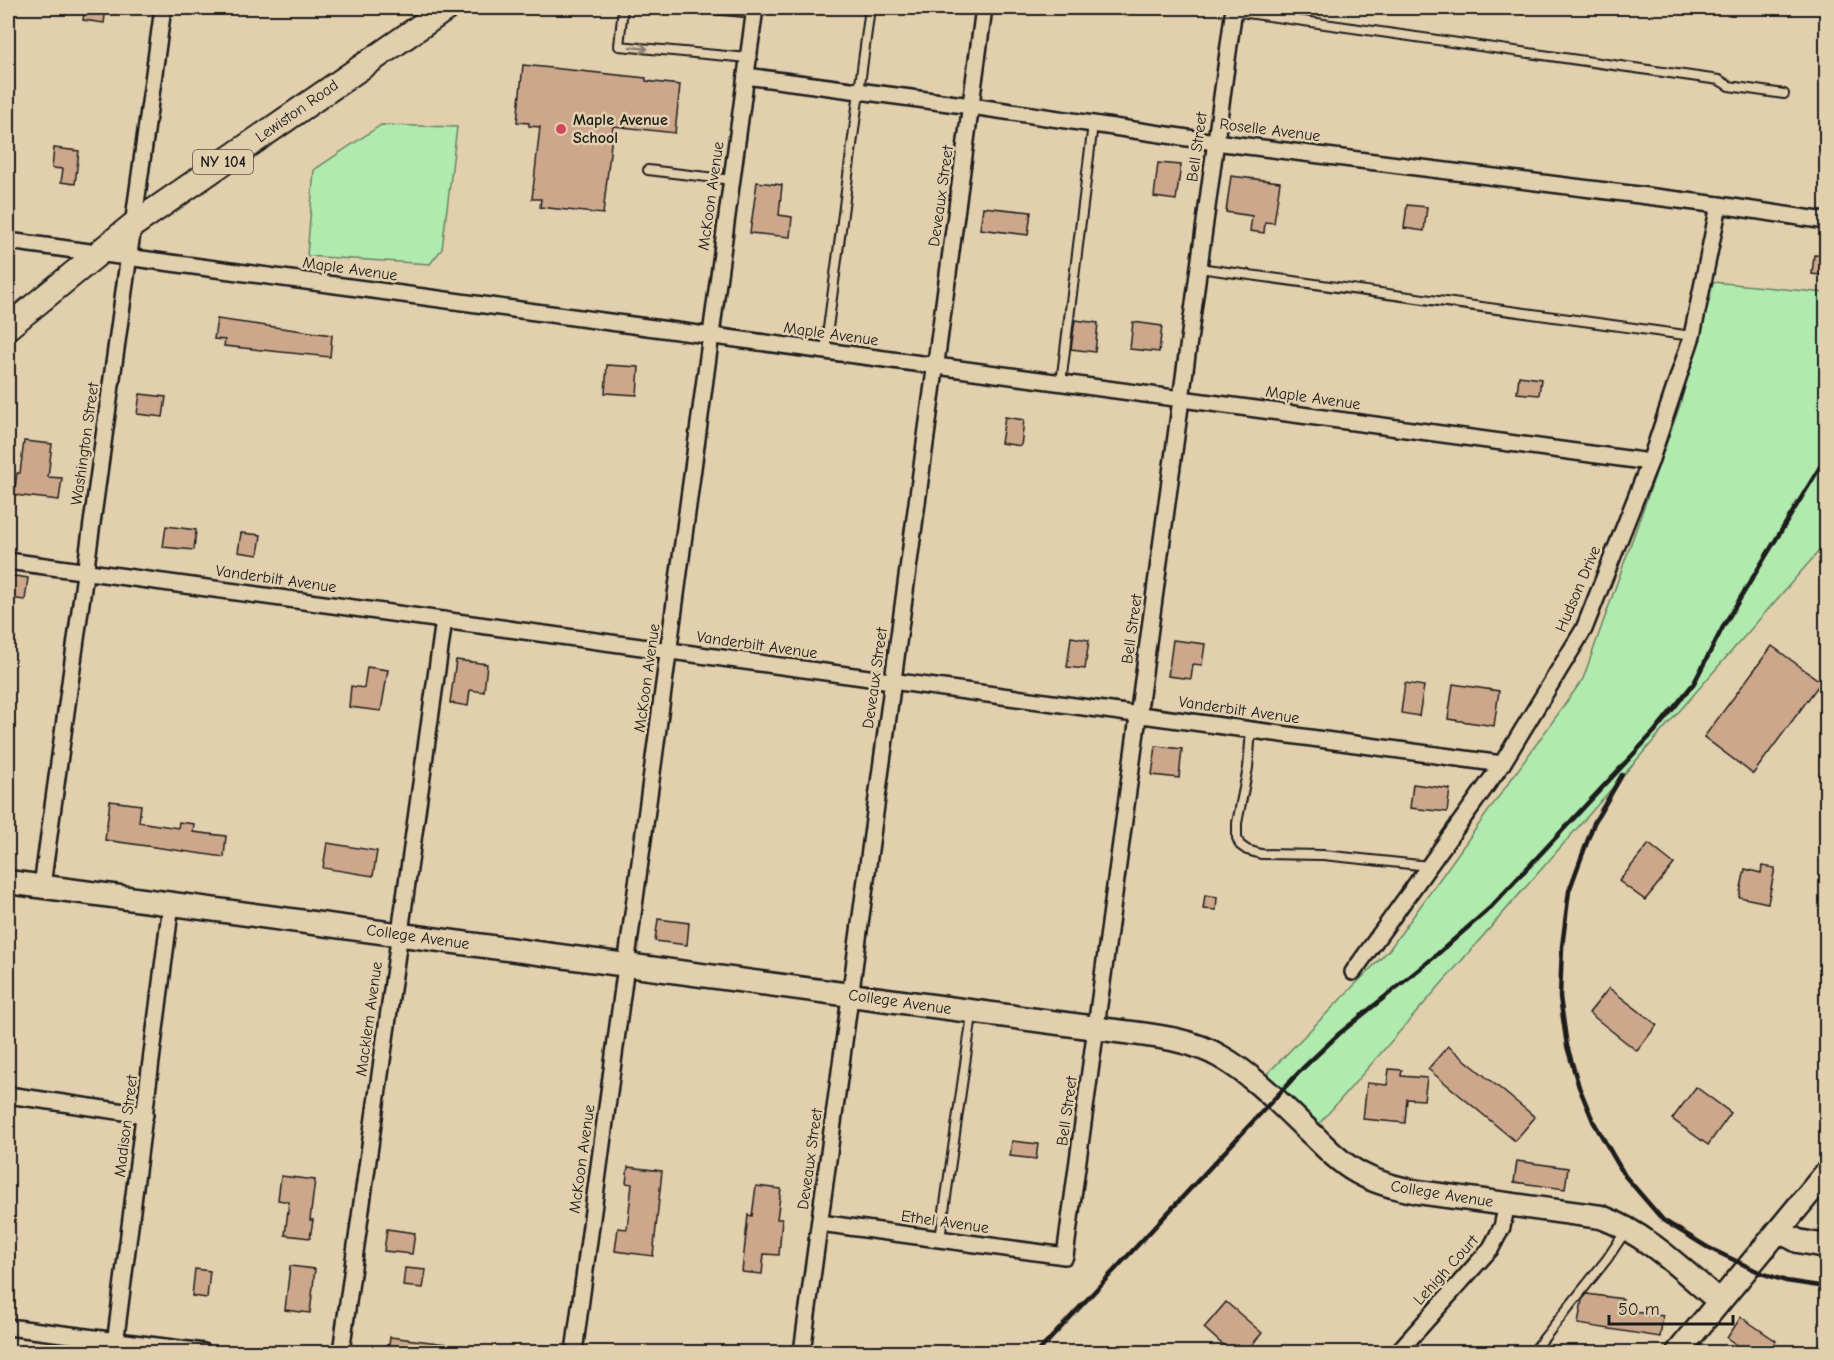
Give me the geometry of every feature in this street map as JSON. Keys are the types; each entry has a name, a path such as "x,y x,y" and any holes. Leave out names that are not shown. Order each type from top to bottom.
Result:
{"main road":[{"name":"Lewiston Road","path":"8,327 133,225 447,8"},
{"name":"College Avenue","path":"8,882 1096,1028 1191,1044 1219,1055 1255,1081 1339,1160 1374,1181 1418,1192 1600,1217 1627,1229 1646,1241 1719,1301"},
{"path":"1678,1353 1827,1173"},
{"path":"1779,1231 1798,1241 1827,1246"}],"street":[{"name":"Washington Street","path":"42,886 163,8"},
{"name":"Deveaux Street","path":"802,1353 984,8"},
{"name":"Bell Street","path":"1065,1256 1233,9"},
{"name":"McKoon Avenue","path":"574,1353 754,10"},
{"name":"Roselle Avenue","path":"746,76 1215,142 1719,205 1827,221"},
{"name":"Hudson Drive","path":"1353,972 1502,764 1584,629 1650,462 1692,336 1719,205"},
{"name":"Maple Avenue","path":"8,241 1650,462"},
{"name":"Vanderbilt Avenue","path":"8,561 1502,764"},
{"name":"Macklem Avenue","path":"341,1353 444,620"},
{"name":"Madison Street","path":"115,1346 171,904"},
{"path":"8,1095 145,1115"},
{"name":"Lehigh Court","path":"1398,1353 1491,1248 1502,1227 1508,1204"},
{"name":"Ethel Avenue","path":"820,1223 1065,1256"},
{"path":"8,1327 115,1346 204,1353"}],"lane":[{"path":"623,8 619,46 748,58"},
{"path":"701,8 754,10"},
{"path":"825,351 870,8"},
{"path":"1233,9 1707,78 1719,80 1729,86 1784,94"},
{"path":"1061,383 1093,124"},
{"path":"648,170 732,180"},
{"path":"1198,268 1692,336"},
{"path":"1251,730 1248,768 1237,823 1237,838 1240,845 1247,850 1261,854 1323,855 1429,866"},
{"path":"940,1239 972,1012"},
{"path":"1533,1353 1607,1259 1627,1229"}],"green space":[{"path":"381,125 457,127 442,249 430,264 307,256 314,170"},
{"path":"1713,282 1826,293 1826,543 1319,1124 1266,1075 1389,950 1583,679 1680,405"}],"building":[{"path":"85,8 106,8 104,23 83,20"},
{"path":"523,65 646,78 646,81 680,85 675,133 613,126 603,214 540,207 541,199 532,199 540,127 517,122"},
{"path":"54,148 79,151 75,184 61,182 63,169 52,168"},
{"path":"1158,163 1181,165 1176,200 1154,197"},
{"path":"1231,176 1280,182 1274,223 1265,222 1264,233 1250,231 1252,216 1226,212"},
{"path":"757,182 782,185 779,215 792,217 790,237 750,233"},
{"path":"1407,205 1427,207 1424,231 1404,228"},
{"path":"983,207 1031,212 1028,235 980,229"},
{"path":"1814,255 1827,256 1827,276 1812,274"},
{"path":"217,319 332,335 330,357 224,346 225,340 214,339"},
{"path":"1075,320 1098,323 1095,352 1071,349"},
{"path":"1133,322 1162,326 1159,352 1130,349"},
{"path":"607,365 639,367 637,395 605,393"},
{"path":"1519,376 1541,379 1539,395 1517,393"},
{"path":"140,394 166,397 163,417 137,414"},
{"path":"1005,417 1024,420 1021,446 1001,443"},
{"path":"24,441 52,444 48,477 62,478 59,500 14,495 17,473 20,473"},
{"path":"166,526 196,530 194,550 163,547"},
{"path":"241,533 261,535 258,555 238,552"},
{"path":"8,575 28,578 25,600 8,598"},
{"path":"1071,637 1089,640 1085,669 1067,667"},
{"path":"1173,640 1205,644 1202,665 1193,664 1191,679 1168,676"},
{"path":"1772,646 1821,682 1753,774 1704,737"},
{"path":"456,660 487,664 484,692 470,690 468,706 450,703"},
{"path":"367,667 388,670 381,711 349,707 351,686 364,688"},
{"path":"1405,683 1424,686 1419,716 1401,713"},
{"path":"1453,684 1499,691 1494,726 1448,719"},
{"path":"1156,746 1182,749 1179,778 1152,775"},
{"path":"1413,784 1450,789 1447,812 1410,808"},
{"path":"110,801 141,805 139,822 178,828 179,822 194,824 193,832 226,836 224,857 105,840"},
{"path":"327,843 377,851 373,876 323,868"},
{"path":"1649,844 1674,864 1645,900 1619,881"},
{"path":"1762,866 1775,868 1768,903 1739,897 1745,869 1761,873"},
{"path":"1205,895 1217,897 1216,910 1203,909"},
{"path":"658,919 689,923 687,945 655,941"},
{"path":"1609,988 1657,1025 1637,1051 1589,1013"},
{"path":"1448,1046 1535,1117 1515,1141 1428,1069"},
{"path":"1389,1069 1402,1070 1401,1076 1427,1078 1424,1100 1407,1099 1405,1123 1363,1119 1367,1083 1387,1085"},
{"path":"1696,1087 1731,1113 1708,1145 1672,1119"},
{"path":"1012,1141 1038,1144 1036,1159 1010,1156"},
{"path":"1517,1161 1568,1168 1565,1189 1514,1182"},
{"path":"628,1167 662,1171 653,1256 615,1251 618,1228 627,1229 632,1184 626,1183"},
{"path":"281,1176 315,1180 310,1238 285,1235 289,1202 278,1200"},
{"path":"756,1186 781,1189 777,1219 782,1219 779,1255 764,1254 762,1274 742,1272 748,1215 752,1216"},
{"path":"387,1229 415,1233 412,1254 384,1251"},
{"path":"290,1266 315,1269 310,1313 285,1310"},
{"path":"405,1268 426,1270 423,1288 403,1286"},
{"path":"195,1269 210,1271 207,1298 192,1296"},
{"path":"1587,1294 1623,1299 1621,1310 1663,1316 1660,1337 1578,1324 1582,1300"},
{"path":"1226,1302 1262,1333 1245,1353 1232,1353 1204,1328"},
{"path":"1741,1317 1776,1341 1768,1353 1749,1353 1727,1338"},
{"path":"390,1337 446,1344 445,1353 388,1353"}],"railway":[{"path":"1038,1352 1302,1069 1340,1033 1433,958 1491,907 1654,732 1694,683 1724,625 1826,457"},
{"path":"1622,775 1594,823 1569,891 1562,947 1560,997 1567,1046 1579,1087 1593,1121 1625,1176 1663,1220 1707,1247 1761,1273 1786,1281 1826,1287"}],"place":[{"name":"Maple Avenue School","path":"561,129"}]}
